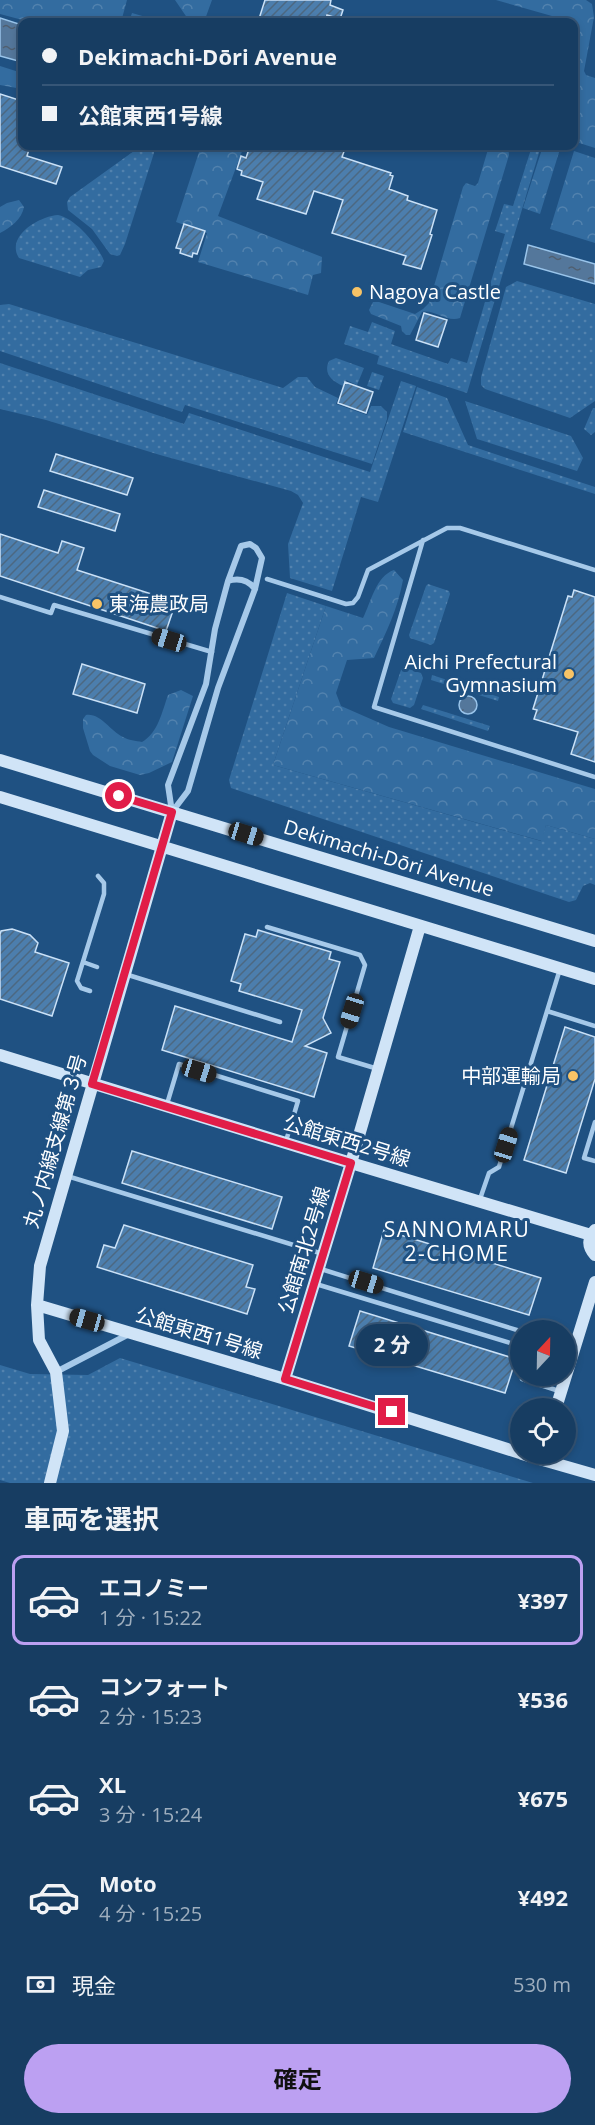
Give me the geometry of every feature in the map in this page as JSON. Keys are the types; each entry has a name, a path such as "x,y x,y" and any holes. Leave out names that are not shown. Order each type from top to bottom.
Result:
{"street":[{"path":"250,544 256,548 262,558 255,589 218,688 188,791 172,812 168,785 206,684 215,629 228,581 242,546 250,544"},
{"path":"228,581 238,578 251,584 255,589"},
{"name":"Dekimachi-Dōri Avenue","path":"0,760 595,941"},
{"path":"0,798 595,979"},
{"name":"丸ノ内線支線第３号","path":"50,1483 63,1431 56,1372 39,1340 37,1305 40,1266 172,812"},
{"name":"公館南北2号線","path":"285,1379 420,926"},
{"name":"公館東西2号線","path":"0,1055 480,1202 593,1232 589,1245 595,1256"},
{"path":"576,1331 595,1282"},
{"name":"公館東西1号線","path":"37,1305 510,1450"},
{"path":"56,1372 131,1333"},
{"path":"560,1398 563,1386"},
{"name":"公館東西1号線","path":"564,1464 595,1475"}],"lane":[{"path":"267,579 346,604 353,603 358,597 368,570 447,528 460,528 595,570"},
{"path":"423,540 374,707 595,777"},
{"path":"0,597 51,613 54,605 212,652"},
{"path":"90,991 81,988 77,981 104,894 104,883 98,876"},
{"path":"267,927 360,955 365,966 338,1057 378,1069"},
{"path":"83,962 97,967"},
{"path":"480,1202 489,1173 499,1167 561,968"},
{"path":"124,974 280,1022"},
{"path":"547,1011 595,1026"},
{"path":"166,1106 179,1064 298,1101 285,1143"},
{"path":"595,1122 584,1158 595,1161"},
{"path":"66,1175 323,1254"},
{"path":"319,1268 510,1327"},
{"path":"314,1284 510,1343"},
{"path":"544,1386 562,1392"}],"green space":[{"path":"0,0 127,0 122,18 18,19 0,14"},
{"path":"175,0 212,0 205,18 187,18"},
{"path":"496,0 586,0 592,4 594,17 584,71 586,75 595,78 595,148 578,143 578,18 559,18"},
{"path":"132,13 149,18 130,18"},
{"path":"0,66 18,72 18,88 0,85"},
{"path":"135,150 154,150 120,255 110,254 92,229 68,210 67,202 70,197"},
{"path":"200,150 243,150 218,216 322,257 321,273 313,275 308,295 198,262 207,233 176,222"},
{"path":"488,150 508,150 509,155 460,318 450,319 432,312 422,312 410,335 406,335 401,326 371,314 369,310 373,302 415,314 429,303 463,187 466,183 475,186 478,183"},
{"path":"531,150 540,150 467,393 377,364 379,356 344,344 350,326 368,332 372,322 395,331 391,344 448,364 451,358 467,363 505,234 495,231 504,204 513,206"},
{"path":"542,150 560,150 540,214 523,208"},
{"path":"574,151 595,158 595,243 550,229"},
{"path":"19,200 24,207 21,215 11,226 0,233 0,207"},
{"path":"58,215 72,221 91,240 104,261 101,267 88,270 80,277 19,258 16,250 20,235 34,223"},
{"path":"517,281 595,304 595,401 570,418 485,389 481,385 481,377 506,287"},
{"path":"9,304 283,388 298,377 307,377 315,387 338,398 336,404 367,415 371,406 381,406 387,412 387,419 372,464 185,405 182,412 0,351 0,305"},
{"path":"336,358 364,368 357,385 346,380 343,386 330,376 327,366 329,361"},
{"path":"0,363 184,424 189,413 370,472 401,381 416,386 378,502 361,497 332,591 290,578 288,544 303,503 298,495 291,491 160,455 46,420 0,409"},
{"path":"372,372 384,376 379,390 367,386"},
{"path":"417,387 447,398 468,445 595,487 595,494 403,432"},
{"path":"465,401 571,436 583,458 577,471 477,439"},
{"path":"595,408 595,432 591,435 584,429"},
{"path":"394,570 403,580 391,620 374,658 347,660 336,693 341,706 389,727 595,789 595,839 546,825 542,841 273,765 326,606 363,618 378,584"},
{"path":"428,584 449,591 450,594 434,643 431,645 410,638 409,635"},
{"path":"287,593 326,606 273,765 541,841 546,825 595,839 595,885 590,883 583,886 576,900 569,902 231,788 229,780"},
{"path":"405,668 421,673 423,678 414,705 410,708 393,703 391,699 401,670"},
{"path":"432,675 499,697 498,701 431,680"},
{"path":"181,690 193,696 172,762 140,775 110,766 90,751 83,728 83,719 86,715 96,717 125,738 142,742 156,728 168,695"},
{"path":"423,705 490,726 488,731 421,709"},
{"path":"120,1358 533,1483 10,1483 0,1480 0,1365 30,1374 88,1375"}],"water":[{"path":"0,18 18,24 18,61 0,56"},
{"path":"528,245 595,264 595,284 524,264"},
{"path":"464,696 472,696 477,701 475,712 464,714 459,709 459,701"}],"building":[{"path":"265,0 331,0 330,5 343,10 340,18 327,15 326,18 259,18"},
{"path":"0,94 18,100 18,150 29,150 27,156 62,167 56,184 0,166"},
{"path":"249,150 345,150 342,157 391,173 390,175 393,176 389,189 408,196 407,200 437,210 421,269 403,264 406,256 332,233 343,200 314,191 306,214 257,199 263,182 241,175 242,171 237,169 241,156 246,158"},
{"path":"184,224 205,231 197,254 193,253 192,257 180,253 181,249 176,248"},
{"path":"424,313 447,320 438,347 416,340"},
{"path":"345,382 373,392 366,413 338,403"},
{"path":"56,454 133,478 127,495 50,471"},
{"path":"44,490 120,514 115,531 38,507"},
{"path":"0,534 58,553 62,541 84,548 77,570 176,602 166,631 0,576"},
{"name":"Aichi Prefectural Gymnasium","path":"574,590 595,597 595,762 571,754 578,732 534,719 537,710 533,709 568,596 572,597"},
{"path":"82,664 145,684 137,713 73,694"},
{"path":"12,929 30,935 38,943 35,952 69,963 52,1016 0,999 0,934 1,931"},
{"path":"258,930 331,952 329,959 340,962 323,1018 331,1033 305,1046 327,1053 314,1097 162,1050 175,1006 292,1042 302,1010 239,991 241,984 231,981 245,934 256,937"},
{"path":"565,1027 595,1037 595,1079 566,1173 524,1160"},
{"path":"132,1151 282,1197 272,1229 122,1183"},
{"path":"124,1225 253,1265 246,1287 255,1289 247,1314 97,1267 104,1245 115,1248"},
{"path":"384,1230 541,1278 529,1315 373,1268"},
{"path":"360,1311 510,1357 510,1378 505,1393 349,1346"}],"place":[{"name":"Nagoya Castle","path":"357,292"},
{"name":"東海農政局","path":"97,604"},
{"name":"Aichi Prefectural Gymnasium","path":"569,674"},
{"name":"中部運輸局","path":"573,1076"}],"district":[{"name":"SANNOMARU 2-CHOME","path":"457,1242"}],"route":[{"path":"119,796 172,812 92,1084 351,1163 285,1379 392,1412"}]}
